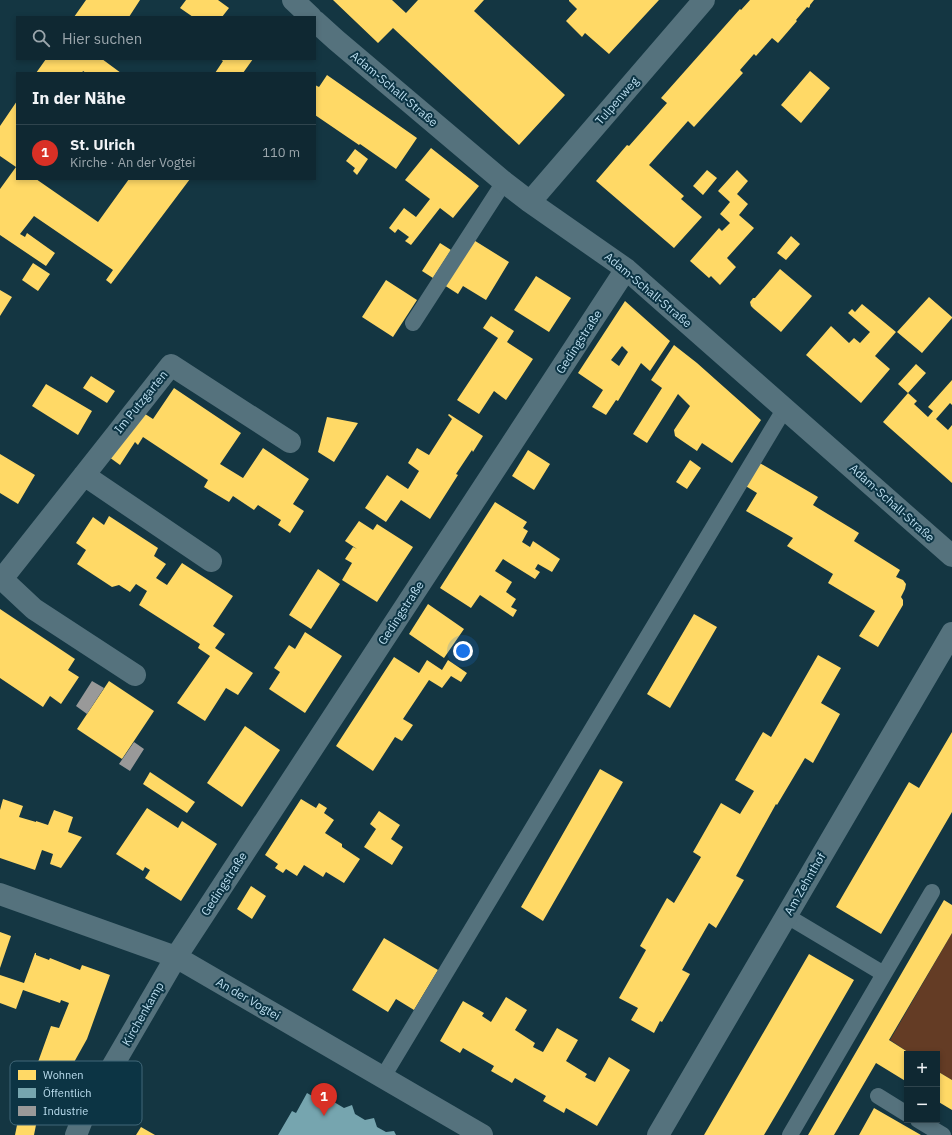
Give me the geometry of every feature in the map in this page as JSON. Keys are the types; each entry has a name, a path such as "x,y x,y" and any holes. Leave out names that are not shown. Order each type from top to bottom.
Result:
{"street":[{"path":"293,0 310,16"},
{"name":"Tulpenweg","path":"530,202 704,0"},
{"name":"Adam-Schall-Straße","path":"316,22 504,182 626,269 952,556"},
{"name":"Gedingstraße","path":"176,957 626,269"},
{"name":"Im Putzgarten","path":"135,675 34,609 1,579 171,365 290,442"},
{"path":"84,475 211,561"},
{"name":"Am Zehnthof","path":"658,1135 952,633"},
{"name":"An der Vogtei","path":"0,894 176,957 482,1135"},
{"name":"Kirchenkamp","path":"115,1061 176,957"},
{"name":"Kirchenkamp","path":"76,1135 80,1125"}],"lane":[{"path":"413,323 504,182"},
{"path":"383,1077 785,408"},
{"path":"790,1135 932,892"},
{"path":"787,916 884,974"},
{"path":"878,1096 904,1112"},
{"path":"923,1123 943,1135"}],"shaded area":[{"path":"952,933 952,1080 940,1073 940,1051 906,1051 890,1040"}],"building: Wohnen":[{"path":"86,0 140,0 130,16 75,16"},
{"path":"186,0 218,0 229,8 223,16 192,16 180,8"},
{"path":"333,0 392,0 406,13 418,0 484,0 474,11 565,95 519,145 393,28 378,43"},
{"path":"569,0 659,0 609,54 585,33 582,37 566,21 577,9"},
{"path":"750,0 814,0 809,8 807,7 778,43 772,38 756,56 754,54 740,70 743,73 694,127 688,121 649,165 684,196 681,199 702,217 674,248 596,181 627,145 629,146 667,103 661,98 740,9 741,10"},
{"path":"45,60 103,60 120,72 83,71 37,72"},
{"path":"222,60 252,60 244,72 216,72 223,61"},
{"path":"810,71 830,88 801,123 781,105"},
{"path":"327,75 417,138 396,169 316,116 316,86 319,87"},
{"path":"16,102 16,167 0,156 0,126"},
{"path":"431,148 479,186 453,218 440,208 411,245 405,241 409,237 398,229 395,233 389,228 404,208 416,217 430,199 405,180"},
{"path":"355,149 368,159 357,175 353,171 355,168 346,161"},
{"path":"16,167 16,180 37,180 98,222 128,180 189,180 111,284 106,280 113,270 34,216 20,234 25,237 27,233 55,253 46,266 0,235 0,189"},
{"path":"707,170 717,178 703,195 693,186"},
{"path":"737,170 748,181 737,194 748,204 739,215 754,228 727,258 736,267 720,285 711,276 709,278 690,261 719,228 722,231 730,223 720,214 730,202 718,191"},
{"path":"791,236 800,244 786,260 777,253"},
{"path":"472,239 509,262 486,300 463,286 458,294 444,285"},
{"path":"440,243 451,250 433,278 422,271"},
{"path":"33,263 50,274 38,291 22,280"},
{"path":"780,269 812,296 781,332 754,309 750,302"},
{"path":"536,276 571,298 549,332 514,310"},
{"path":"386,280 417,300 393,337 362,317"},
{"path":"0,290 12,297 0,316"},
{"path":"929,297 952,318 922,353 897,332"},
{"path":"625,301 670,341 650,371 641,363 618,401 616,400 606,415 592,407 603,390 578,373","holes":["622,346 628,352 619,366 611,360"]},
{"path":"862,304 896,332 875,356 890,369 861,403 806,355 831,326 849,343 854,338 860,343 870,332 848,313 852,309 855,312"},
{"path":"491,316 514,331 507,342 533,359 506,400 494,391 479,414 457,400 498,338 483,328"},
{"path":"674,345 697,363 761,420 732,463 702,443 697,451 675,436 674,430 690,406 678,394 647,443 633,434 662,388 651,380"},
{"path":"916,364 926,373 908,393 898,384"},
{"path":"91,376 115,391 107,403 83,388"},
{"path":"952,380 952,405 950,403 936,419 948,430 952,425 952,483 883,422 908,393 917,401 914,404 928,417 933,411 928,407"},
{"path":"46,384 92,411 78,435 32,406"},
{"path":"174,388 241,433 220,464 243,478 263,448 309,479 293,504 304,511 290,533 278,525 281,520 258,505 254,510 233,496 229,502 204,487 208,480 143,437 138,445 135,442 120,465 109,457 142,412 153,419"},
{"path":"449,414 483,436 456,474 458,475 430,519 401,500 386,522 365,508 387,475 408,489 419,471 408,463 417,448 429,455 452,419 448,415"},
{"path":"327,417 358,423 334,462 318,452"},
{"path":"528,450 550,464 534,490 512,476"},
{"path":"0,454 35,475 18,504 0,493"},
{"path":"690,460 701,468 687,489 676,482"},
{"path":"758,462 818,497 813,505 859,533 854,541 900,570 896,577 903,580 906,584 901,597 903,600 903,605 878,647 859,636 875,611 828,583 833,574 787,546 793,538 746,511 757,493 744,485"},
{"path":"495,502 527,522 523,528 528,531 522,542 530,547 533,541 560,559 552,572 538,564 535,569 540,572 535,579 503,559 495,571 512,582 506,592 516,599 511,607 517,610 513,617 480,595 471,608 440,588"},
{"path":"109,516 158,548 154,556 166,564 156,578 167,585 182,563 233,596 213,626 225,634 215,648 253,673 238,695 226,688 205,721 177,703 210,656 198,648 200,644 139,605 147,591 136,584 130,592 119,585 112,587 77,564 86,550 76,543 93,517 104,525"},
{"path":"359,521 373,530 377,524 413,547 377,602 342,580 352,563 345,559 353,547 357,549 345,541"},
{"path":"318,569 340,584 311,629 289,615"},
{"path":"428,604 464,629 444,658 409,634"},
{"path":"0,609 75,659 68,670 79,677 61,704 50,696 43,707 0,678"},
{"path":"694,614 717,627 670,708 647,694"},
{"path":"305,632 342,656 305,713 269,689 280,672 274,668 289,645 295,649"},
{"path":"818,655 841,668 821,703 840,714 813,763 805,758 777,805 776,804 736,876 744,880 716,928 709,923 682,970 690,974 654,1033 631,1020 638,1008 619,998 646,950 640,946 667,898 674,903 701,857 693,852 721,803 740,814 754,791 735,780 763,732 771,737"},
{"path":"394,657 419,673 427,660 442,670 448,660 467,673 461,682 451,676 442,688 429,680 403,719 413,725 402,741 395,737 373,771 336,746"},
{"path":"109,681 154,711 122,759 77,729"},
{"path":"245,726 280,750 242,807 207,783"},
{"path":"952,732 952,812 881,934 836,907 909,782 919,788"},
{"path":"600,769 623,782 543,921 521,907"},
{"path":"150,772 195,802 187,813 143,784"},
{"path":"3,799 23,806 19,817 36,822 48,825 54,810 73,817 68,832 82,837 61,868 50,864 53,854 42,850 35,870 0,858 0,810"},
{"path":"301,799 316,808 319,803 327,808 324,813 334,820 325,833 342,844 342,847 360,859 344,883 326,872 323,877 304,865 297,876 286,869 283,873 275,868 278,864 265,855"},
{"path":"147,808 178,828 182,821 217,844 181,901 145,878 150,870 145,867 143,871 116,854"},
{"path":"379,811 400,825 391,839 403,847 392,865 364,847 376,829 370,824"},
{"path":"251,886 266,896 252,919 237,909"},
{"path":"944,900 952,905 952,933 889,1040 906,1051 904,1051 904,1080 876,1063 834,1135 808,1135"},
{"path":"0,932 11,936 0,968"},
{"path":"384,938 438,970 414,1010 396,999 388,1012 352,990"},
{"path":"35,953 36,955 49,960 50,958 80,970 82,965 110,975 87,1039 75,1061 38,1061 51,1026 59,1028 69,1003 61,1000 60,1003 23,990 16,1009 0,1003 0,975 24,983"},
{"path":"809,954 854,980 787,1096 764,1135 704,1135"},
{"path":"506,997 527,1010 515,1030 535,1043 533,1047 543,1052 557,1028 578,1040 566,1061 587,1074 585,1077 595,1082 609,1057 630,1070 597,1126 566,1108 564,1113 543,1101 546,1096 515,1078 512,1083 491,1071 494,1066 463,1048 460,1053 440,1041 463,1001 484,1013 482,1016 491,1022"},
{"path":"940,1073 952,1080 952,1110 940,1103"},
{"path":"874,1108 921,1135 859,1135"},
{"path":"17,1125 36,1125 34,1135 15,1135"},
{"path":"141,1127 155,1135 136,1135"}],"building: Öffentlich":[{"path":"307,1093 321,1101 324,1096 344,1108 352,1105 355,1114 365,1120 374,1118 377,1127 386,1132 394,1131 396,1135 278,1135 292,1111 296,1113"}],"building: Industrie":[{"path":"92,681 104,688 87,714 76,706"},
{"path":"134,742 144,749 130,771 119,764"}],"place":[{"name":"St. Ulrich","path":"324,1116"}]}
